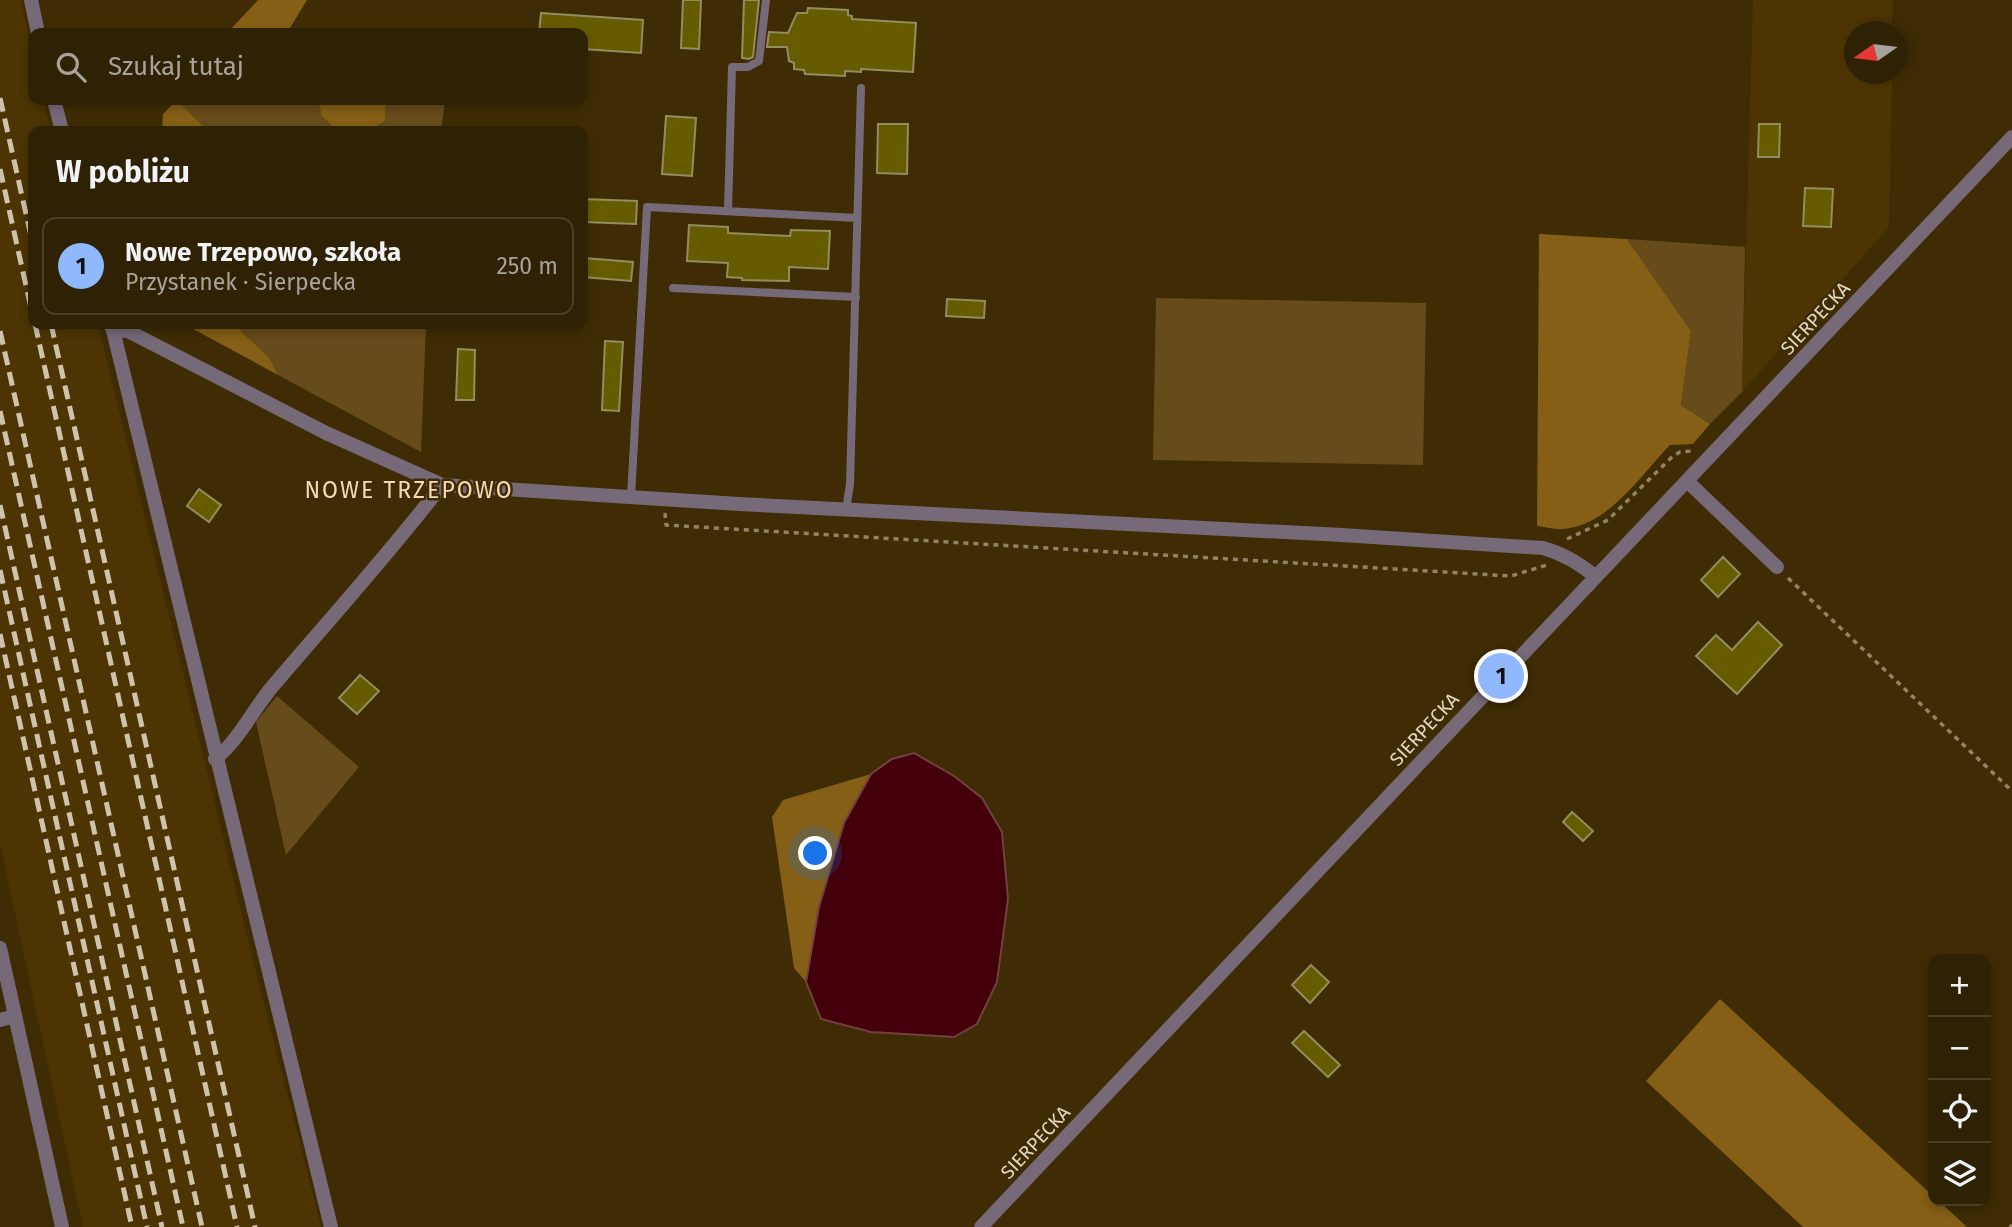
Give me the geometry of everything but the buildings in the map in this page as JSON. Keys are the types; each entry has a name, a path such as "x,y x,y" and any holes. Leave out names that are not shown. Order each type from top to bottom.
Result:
{"street":[{"path":"31,0 37,28"},
{"path":"55,105 61,126"},
{"name":"SIERPECKA","path":"981,1227 2012,137"},
{"path":"112,329 331,1227"},
{"path":"120,329 326,433 442,485 1543,548 1560,553 1595,576"},
{"path":"1687,481 1777,567"},
{"path":"215,759 227,749 270,690 341,610 442,485"},
{"path":"0,948 62,1227"},
{"path":"0,1020 15,1016"}],"lane":[{"path":"728,211 732,67 741,68 760,61 766,0"},
{"path":"846,510 850,484 862,88"},
{"path":"631,497 647,207 857,219"},
{"path":"673,288 856,297"}],"path":[{"path":"1564,544 1566,540 1608,520 1680,452 1690,450 1697,454"},
{"path":"666,499 666,524 1511,576 1531,570"},
{"path":"1777,567 2012,791"}],"shaded area":[{"path":"0,0 21,0 28,35 28,105 44,105 50,126 28,126 28,329 99,329 321,1227 83,1227 0,844"},
{"path":"258,0 307,0 290,28 232,28"},
{"path":"1753,0 1893,0 1892,21 1844,21 1844,84 1892,84 1889,227 1742,392"},
{"path":"172,105 182,105 203,126 162,126 163,114"},
{"path":"182,105 320,105 321,115 332,126 203,126"},
{"path":"320,105 386,105 385,121 376,126 332,126 321,115"},
{"path":"386,105 444,105 442,126 376,126 385,121"},
{"path":"1539,234 1627,239 1691,331 1681,405 1710,424 1693,444 1670,445 1610,508 1581,525 1564,529 1537,526"},
{"path":"1627,239 1745,247 1742,392 1710,424 1681,405 1691,331"},
{"path":"1156,298 1426,303 1423,465 1153,460"},
{"path":"193,329 238,329 269,357 278,375"},
{"path":"238,329 426,329 421,452 278,375 269,357"},
{"path":"277,696 359,767 286,855 256,722"},
{"path":"914,753 954,776 982,798 1002,832 1008,899 997,982 977,1024 954,1037 871,1032 821,1019 806,982 819,907 844,823 871,774 892,759"},
{"path":"871,774 844,823 819,907 806,982 794,968 772,817 783,800"},
{"path":"1720,999 1928,1191 1928,1206 1944,1206 1967,1227 1803,1227 1646,1081"}],"railway":[{"path":"0,98 28,223"},
{"path":"0,169 28,295"},
{"path":"36,329 237,1227"},
{"path":"52,329 255,1227"},
{"path":"0,331 202,1227"},
{"path":"0,411 183,1227"},
{"path":"0,505 162,1227"},
{"path":"0,570 147,1227"},
{"path":"0,634 132,1227"}],"place":[{"name":"Nowe Trzepowo, szkoła","path":"1501,676"}],"district":[{"name":"NOWE TRZEPOWO","path":"409,490"}]}
